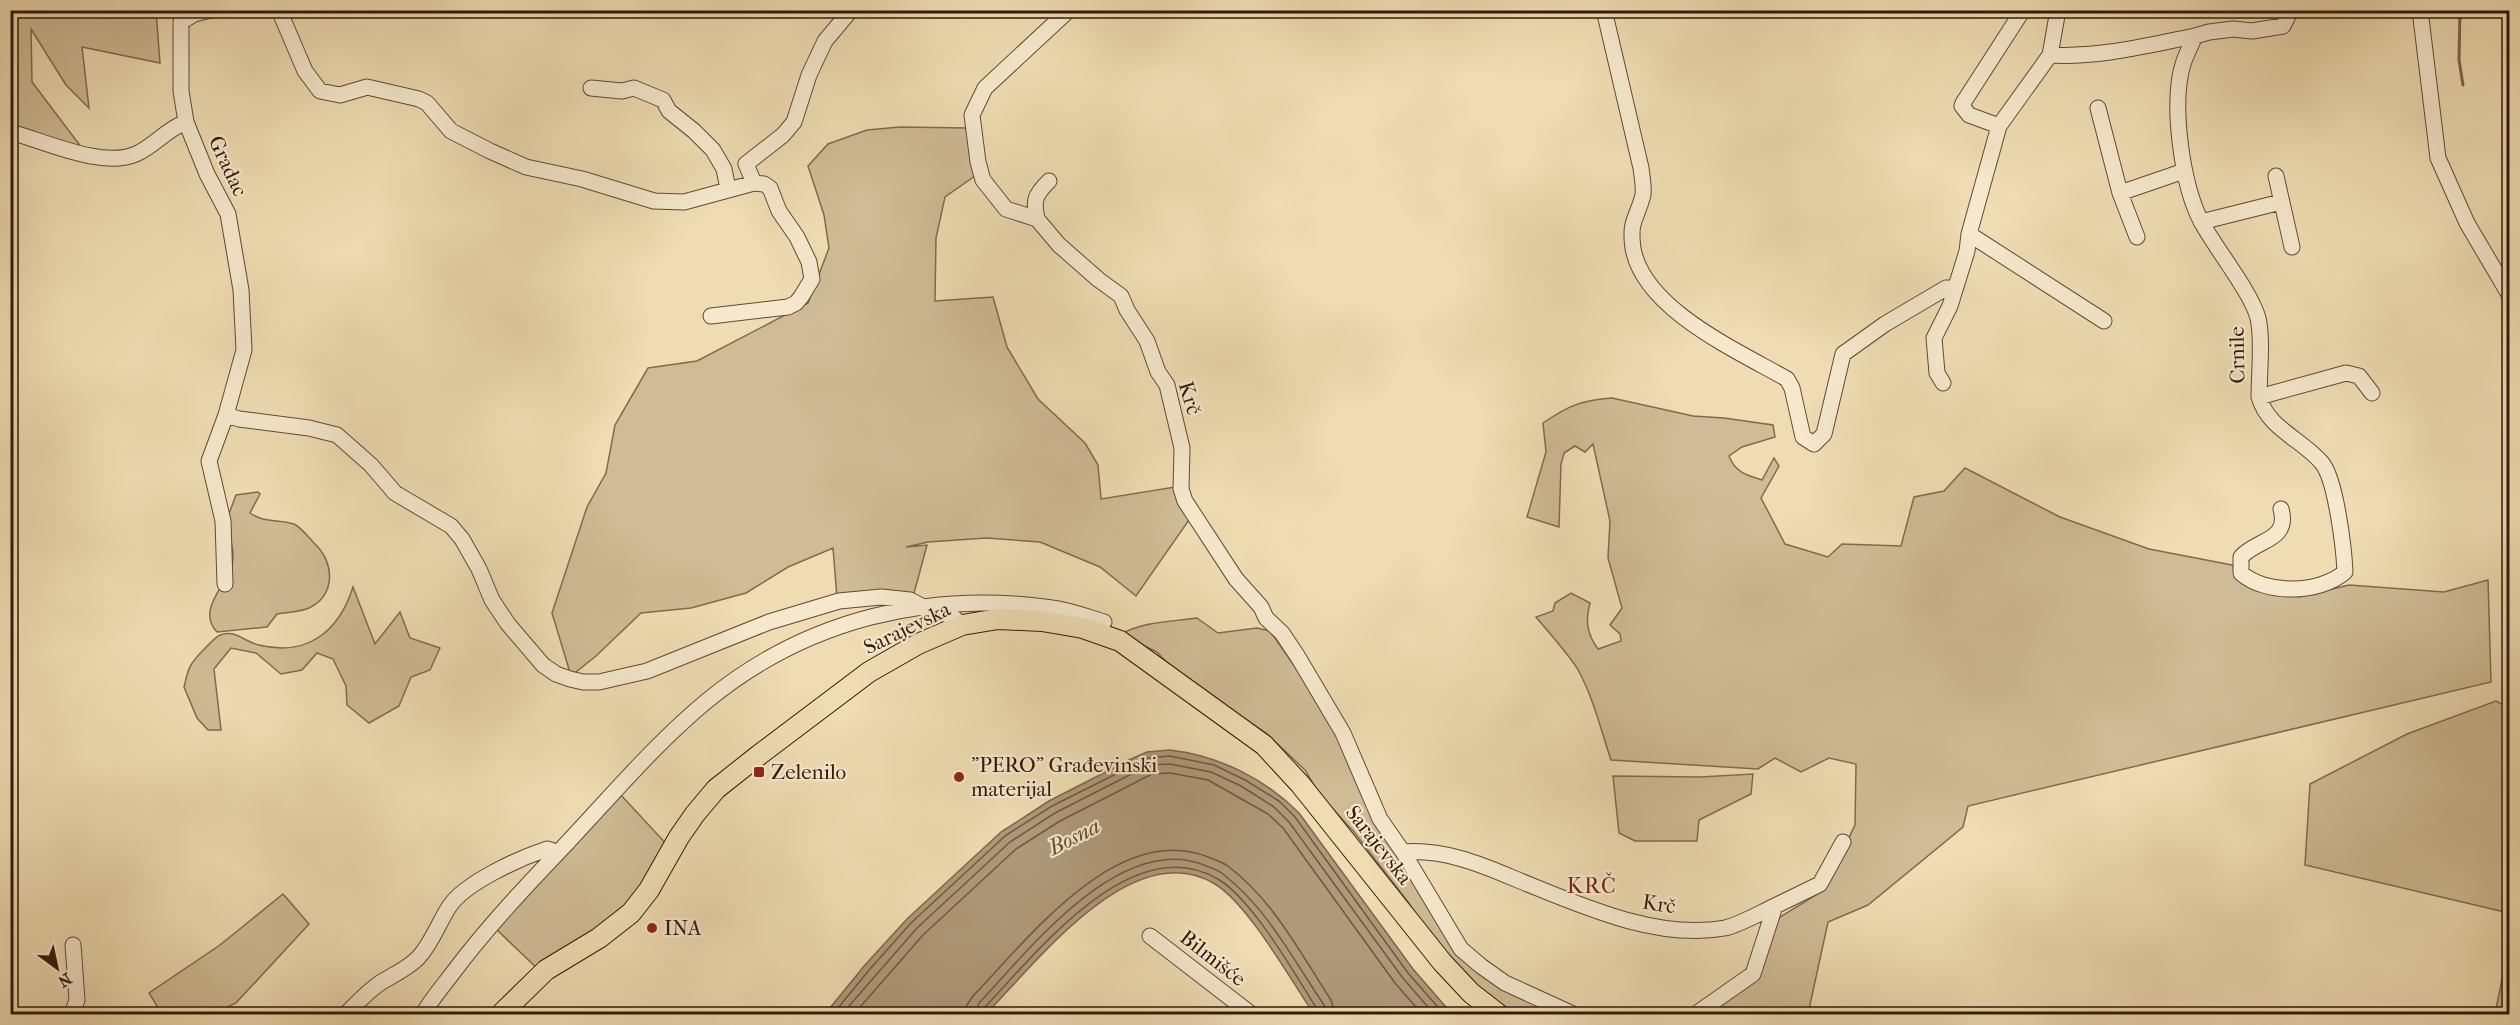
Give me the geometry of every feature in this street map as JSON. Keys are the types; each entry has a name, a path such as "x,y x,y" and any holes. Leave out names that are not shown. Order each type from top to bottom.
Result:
{"main road":[{"name":"Sarajevska","path":"501,1014 546,970 599,938 631,913 650,890 679,837 717,789 869,672 918,644 962,625 998,619 1042,621 1083,628 1120,641 1264,745 1300,784 1442,962 1471,993 1496,1014"}],"street":[{"path":"186,122 181,91 181,22 194,14 211,10"},
{"path":"279,10 305,71 320,91 340,95 367,87 419,99 427,103 451,131 526,166 582,179 654,201 684,202 754,183 764,184 770,188 779,211 797,237 809,262 812,279 796,303 788,306 741,314 711,316"},
{"path":"754,183 746,164 783,135 794,122 809,75 825,40 851,10"},
{"path":"1037,219 1006,209 982,180 972,115 985,88 1069,10"},
{"path":"1604,10 1641,168 1643,194 1631,225 1633,249 1638,267 1654,293 1675,311 1787,379 1792,388 1803,437 1814,444 1824,434 1843,354 1885,324 1946,288 1956,287"},
{"path":"1999,126 1970,115 1965,111 1963,103 2023,10"},
{"path":"1943,383 1937,373 1934,338 1950,306 1956,287 1999,126 2050,56 2058,10"},
{"path":"2050,56 2072,57 2120,51 2209,32 2283,26 2291,10"},
{"path":"2420,10 2438,158 2467,223 2510,296"},
{"name":"Crnile","path":"2195,36 2183,63 2180,90 2181,144 2187,186 2201,222 2243,289 2258,319 2261,407 2268,417 2308,449 2327,470 2344,542 2345,572 2335,580 2307,590 2260,584 2250,581 2241,573 2241,557 2248,550 2274,537 2281,529 2283,518 2281,509"},
{"path":"591,88 622,91 634,87 663,100 669,111 713,150 724,169 730,189"},
{"path":"2098,108 2120,193 2137,237"},
{"name":"Gradac","path":"10,132 72,151 122,159 147,149 165,131 186,122 207,174 228,214 236,273 241,290 244,350 226,415 209,461 223,521 225,584"},
{"path":"2120,193 2184,171"},
{"path":"2276,176 2292,248"},
{"path":"1037,219 1034,206 1037,193 1049,182"},
{"path":"2201,222 2281,202"},
{"name":"Krč","path":"1037,219 1059,245 1121,296 1147,342 1158,372 1167,385 1182,448 1181,489 1185,501 1236,579 1261,607 1266,618 1282,633 1298,657 1344,733 1380,819 1403,852 1461,949 1505,982 1568,1014"},
{"path":"1969,234 2104,321"},
{"path":"2259,397 2346,373 2359,376 2372,393"},
{"path":"226,415 239,419 309,428 337,435 370,465 395,493 450,526 462,539 479,569 492,600 526,648 556,674 570,679 599,682 647,671 770,621 839,601 896,598 910,600 920,606 952,616 962,625"},
{"path":"423,1014 470,949 536,873 652,753 707,701 734,680 771,657 815,636 873,615 920,606 1006,603 1054,608 1104,622"},
{"name":"Krč","path":"1403,852 1419,851 1471,860 1586,908 1647,926 1687,929 1725,928 1820,884 1843,842"},
{"path":"346,1014 379,984 406,969 419,957 434,937 449,906 457,897 500,868 521,858 547,849 551,850 554,856"},
{"path":"1696,1014 1753,974 1775,906"},
{"name":"Bilmišće","path":"1150,936 1251,1014"},
{"path":"72,1014 77,1000 73,945"}],"shaded area":[{"path":"10,11 156,11 160,63 82,47 89,108 66,85 31,29 32,82 82,148 11,126"},
{"path":"900,127 969,128 975,176 945,197 936,238 935,301 993,297 1007,347 1038,399 1085,443 1098,465 1101,499 1175,487 1189,520 1136,596 1100,567 1040,542 986,538 928,542 906,547 927,545 913,597 837,598 833,548 788,567 746,593 691,608 641,613 596,656 571,676 552,613 587,507 606,473 615,425 648,368 697,361 808,303 829,248 824,215 808,166 828,144 867,130"},
{"path":"1612,398 1693,416 1773,425 1775,437 1742,447 1729,456 1731,461 1734,466 1746,474 1762,480 1774,458 1779,466 1761,498 1785,544 1828,557 1842,544 1901,546 1914,497 1944,491 1965,468 2060,517 2149,549 2232,565 2250,581 2299,597 2349,585 2444,592 2488,580 2491,682 1968,806 1963,827 1868,905 1828,922 1808,1014 1701,1014 1756,975 1777,919 1824,890 1855,825 1856,764 1829,758 1801,772 1775,758 1758,769 1611,760 1583,679 1568,655 1536,617 1553,611 1555,603 1571,593 1590,603 1588,627 1591,638 1598,649 1621,641 1620,634 1610,625 1622,608 1608,558 1610,521 1593,444 1585,452 1575,446 1564,453 1561,464 1559,527 1527,517 1546,452 1543,423 1575,405"},
{"path":"258,492 260,494 250,513 266,520 294,524 302,530 326,559 330,578 328,587 318,602 309,608 277,614 267,627 217,632 211,623 210,613 233,558 224,516 230,511 236,495"},
{"path":"353,587 375,644 400,612 410,638 440,648 430,670 411,677 399,706 369,723 347,705 346,686 333,659 317,653 302,670 281,674 256,653 231,648 214,669 221,730 208,730 197,718 184,687 191,665 214,640 220,635 231,634 259,645 277,648 307,644 330,628 347,603"},
{"path":"1197,618 1218,633 1257,628 1270,631 1314,694 1446,932 1448,943 1472,966 1557,1014 1511,1014 1483,992 1434,942 1408,902 1354,832 1320,795 1305,770 1266,733 1179,676 1157,652 1121,634 1149,624"},
{"path":"2496,701 2509,708 2509,913 2305,865 2310,784 2407,734"},
{"path":"1753,774 1751,794 1699,820 1697,841 1635,841 1619,833 1613,776 1700,777"},
{"path":"620,794 671,849 632,905 542,973 496,929"},
{"path":"283,894 309,924 236,1003 213,1014 162,1014 149,993 220,945"},
{"path":"2509,945 2509,1014 2495,1014"}],"water":[{"name":"Bosna","path":"1170,750 1206,757 1240,771 1271,789 1299,813 1413,969 1452,1014 1314,1014 1255,925 1241,908 1215,884 1184,873 1152,876 1120,890 1088,911 1031,965 986,1014 825,1014 907,919 1001,832 1049,801 1129,760 1147,752"}],"waterway":[{"path":"2460,10 2459,60 2463,85"}],"place":[{"name":"Zelenilo","path":"759,772"},
{"name":"\"PERO\" Građevinski materijal","path":"959,777"},
{"name":"INA","path":"652,928"}],"district":[{"name":"KRČ","path":"1592,886"}]}
